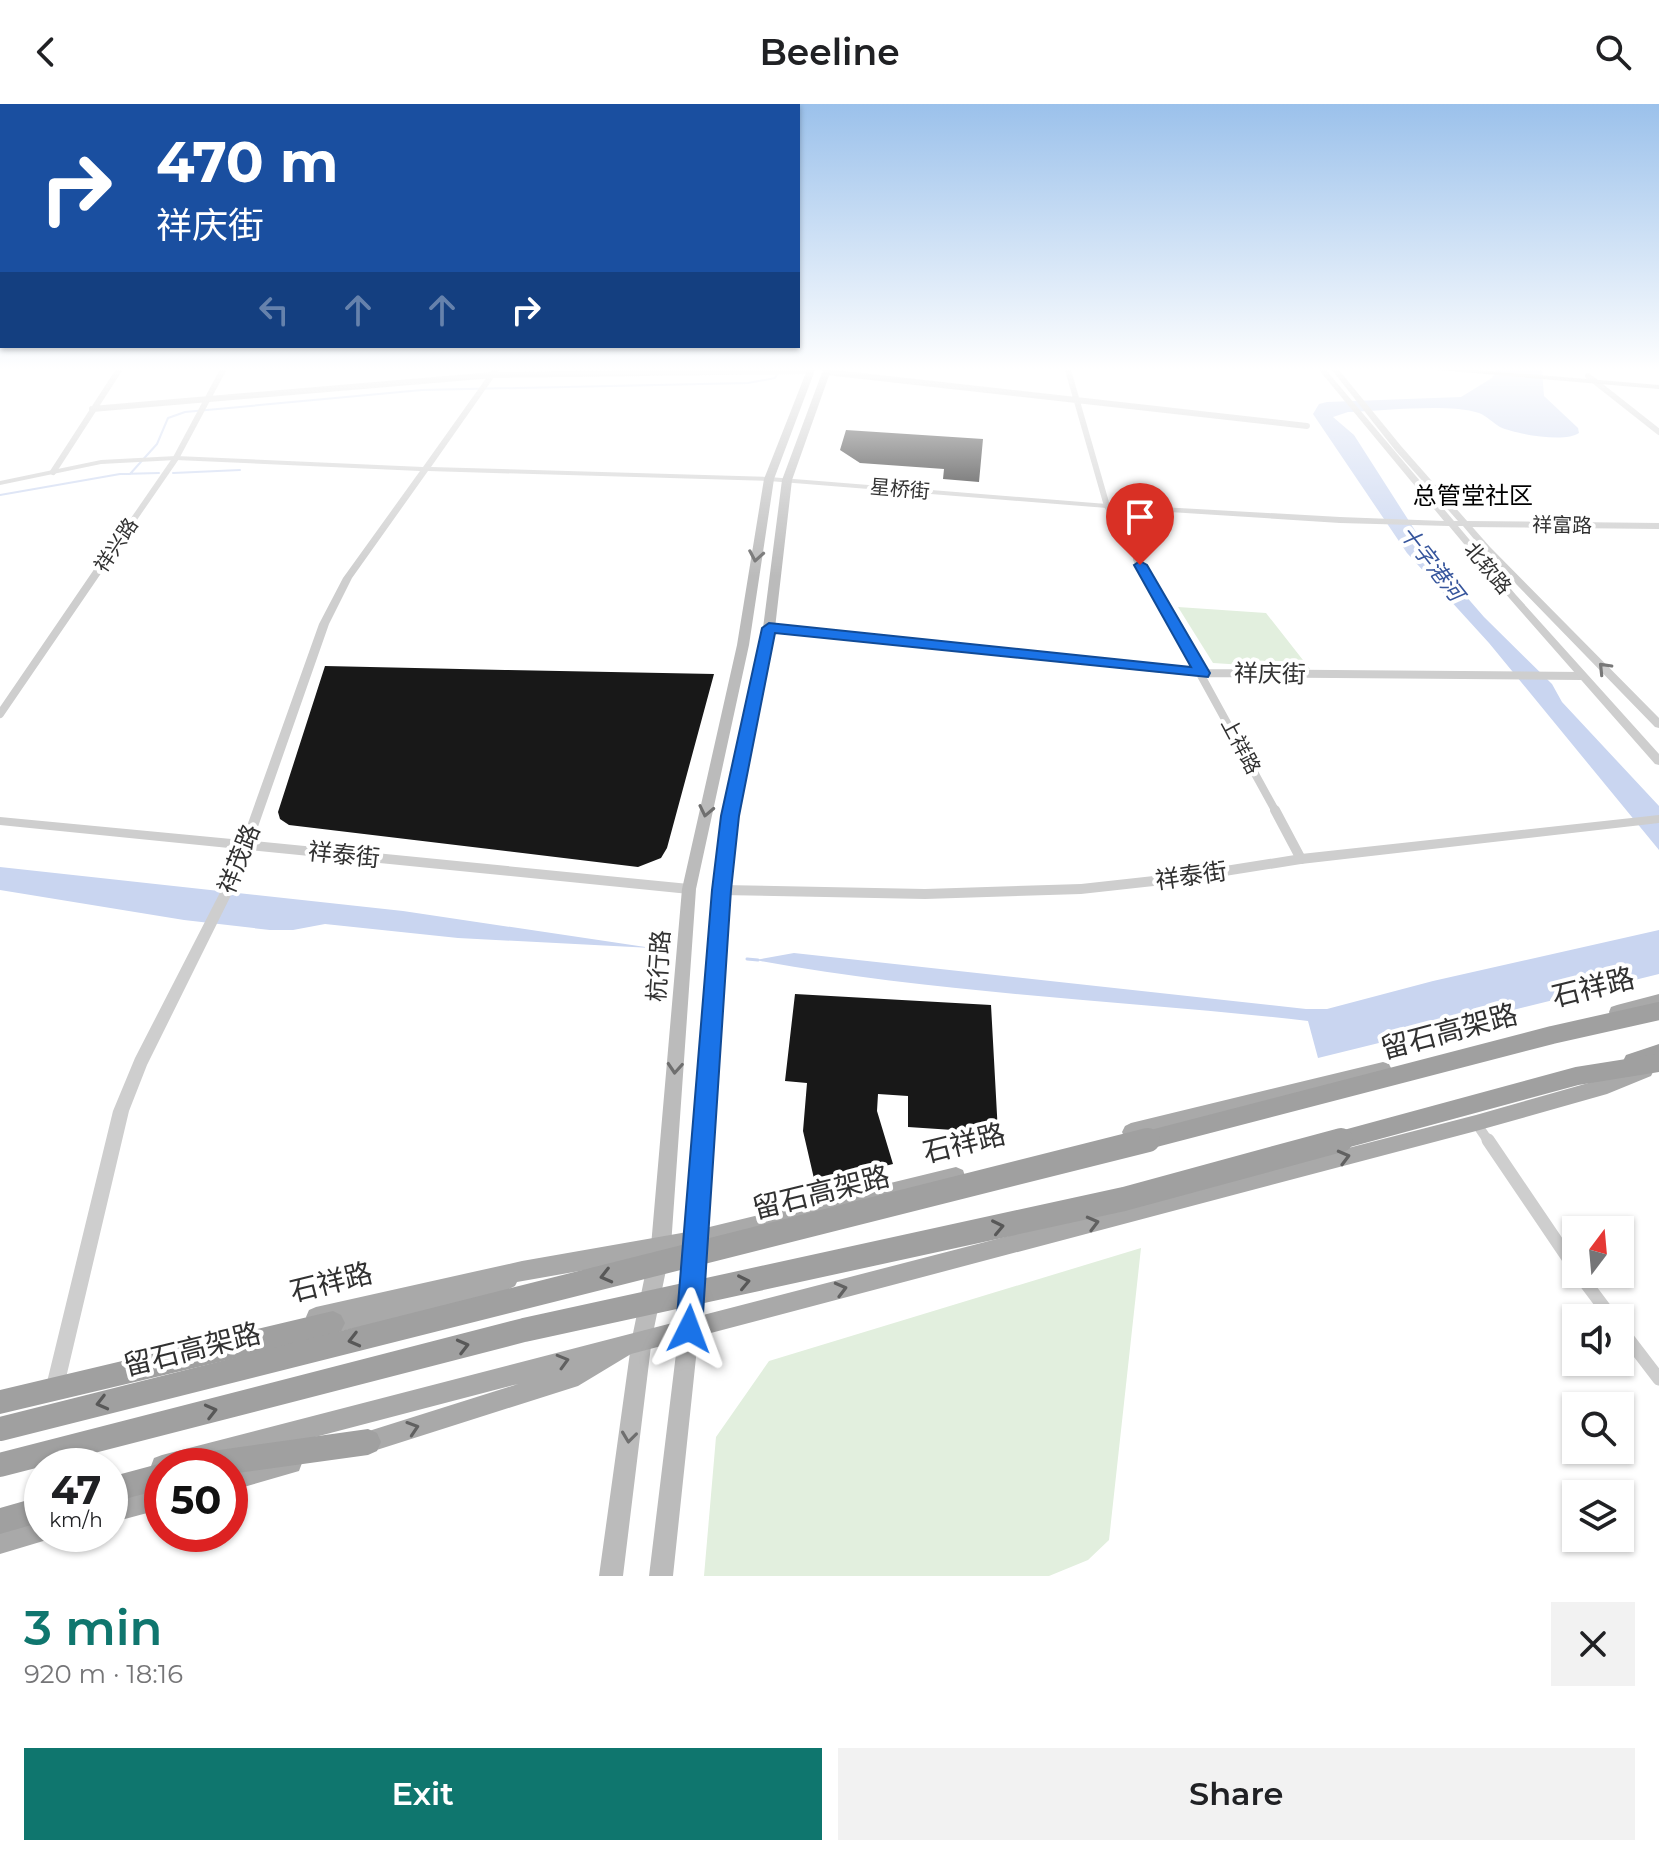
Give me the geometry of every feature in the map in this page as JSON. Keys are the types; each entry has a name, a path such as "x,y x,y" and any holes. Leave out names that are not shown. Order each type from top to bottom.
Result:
{"highway":[{"name":"留石高架路","path":"0,1429 1658,1009"},
{"path":"0,1465 524,1330 1124,1199 1659,1053"},
{"path":"1577,1076 1659,1064"},
{"path":"0,1399 333,1323"},
{"path":"248,1458 368,1442"},
{"path":"0,1521 24,1514"}],"main road":[{"name":"杭行路","path":"611,1576 642,1338 661,1246 689,889 778,480 790,439"},
{"name":"杭行路","path":"661,1576 689,1329 693,1241 721,890 730,816 769,628 778,480 796,439"},
{"name":"石祥路","path":"0,1399 56,1382 410,1293 693,1241 1658,1009"},
{"path":"231,1448 642,1338 689,1329 1476,1123 1607,1086 1659,1064"},
{"path":"333,1323 493,1287 522,1271"},
{"path":"248,1475 368,1442 578,1375 642,1338"},
{"path":"284,1453 365,1413"},
{"path":"0,1508 24,1502"},
{"path":"0,1542 24,1536"}],"street":[{"path":"53,472 74,439"},
{"name":"祥兴路","path":"0,714 187,439"},
{"name":"祥茂路","path":"56,1382 121,1111 140,1063 237,871 336,598 447,439"},
{"name":"上祥路","path":"1087,439 1107,506 1202,673 1301,859"},
{"name":"北软路","path":"1381,439 1582,676 1659,761"},
{"name":"北软路","path":"1393,439 1466,524 1659,724"},
{"name":"星桥街","path":"0,483 101,462 176,458 778,480 1107,506 1466,524"},
{"name":"祥富路","path":"1466,524 1659,526"},
{"name":"祥庆街","path":"769,628 1202,673 1582,676"},
{"name":"祥泰街","path":"721,890 925,894 1068,889 1659,819"},
{"name":"祥泰街","path":"0,821 689,889"},
{"path":"1476,1123 1562,1250"},
{"path":"1589,1288 1601,1304"},
{"path":"1634,1346 1659,1379"}],"green space":[{"path":"1178,607 1266,613 1310,669 1213,663"},
{"path":"1141,1248 1109,1540 1088,1560 1049,1576 704,1576 716,1437 769,1361"}],"water":[{"name":"十字港河","path":"1330,439 1356,439 1432,557 1484,617 1552,684 1562,702 1659,806 1659,850 1489,643 1407,553"},
{"path":"0,867 403,911 652,948 458,938 325,924 293,930 270,930 184,920 0,890"},
{"path":"1659,930 1659,974 1318,1058 1308,1021 961,989 823,972 755,960 794,953 1327,1009 1433,981"}],"building":[{"path":"843,439 983,439 979,482 943,479 944,469 860,463 840,450"},
{"path":"325,666 714,674 667,848 661,858 638,867 289,825 280,819 278,812"},
{"path":"795,994 991,1005 998,1133 908,1127 908,1096 878,1094 877,1111 893,1164 815,1183 803,1131 807,1083 785,1081"}],"waterway":[{"path":"130,474 159,439"},
{"path":"173,473 240,470"},
{"path":"130,474 159,473"},
{"path":"0,495 130,474"},
{"path":"747,959 758,960"}],"district":[{"name":"总管堂社区","path":"1473,496"}],"route":[{"path":"689,1329 693,1241 721,890 730,816 769,628 1202,673 1140,565"}]}
